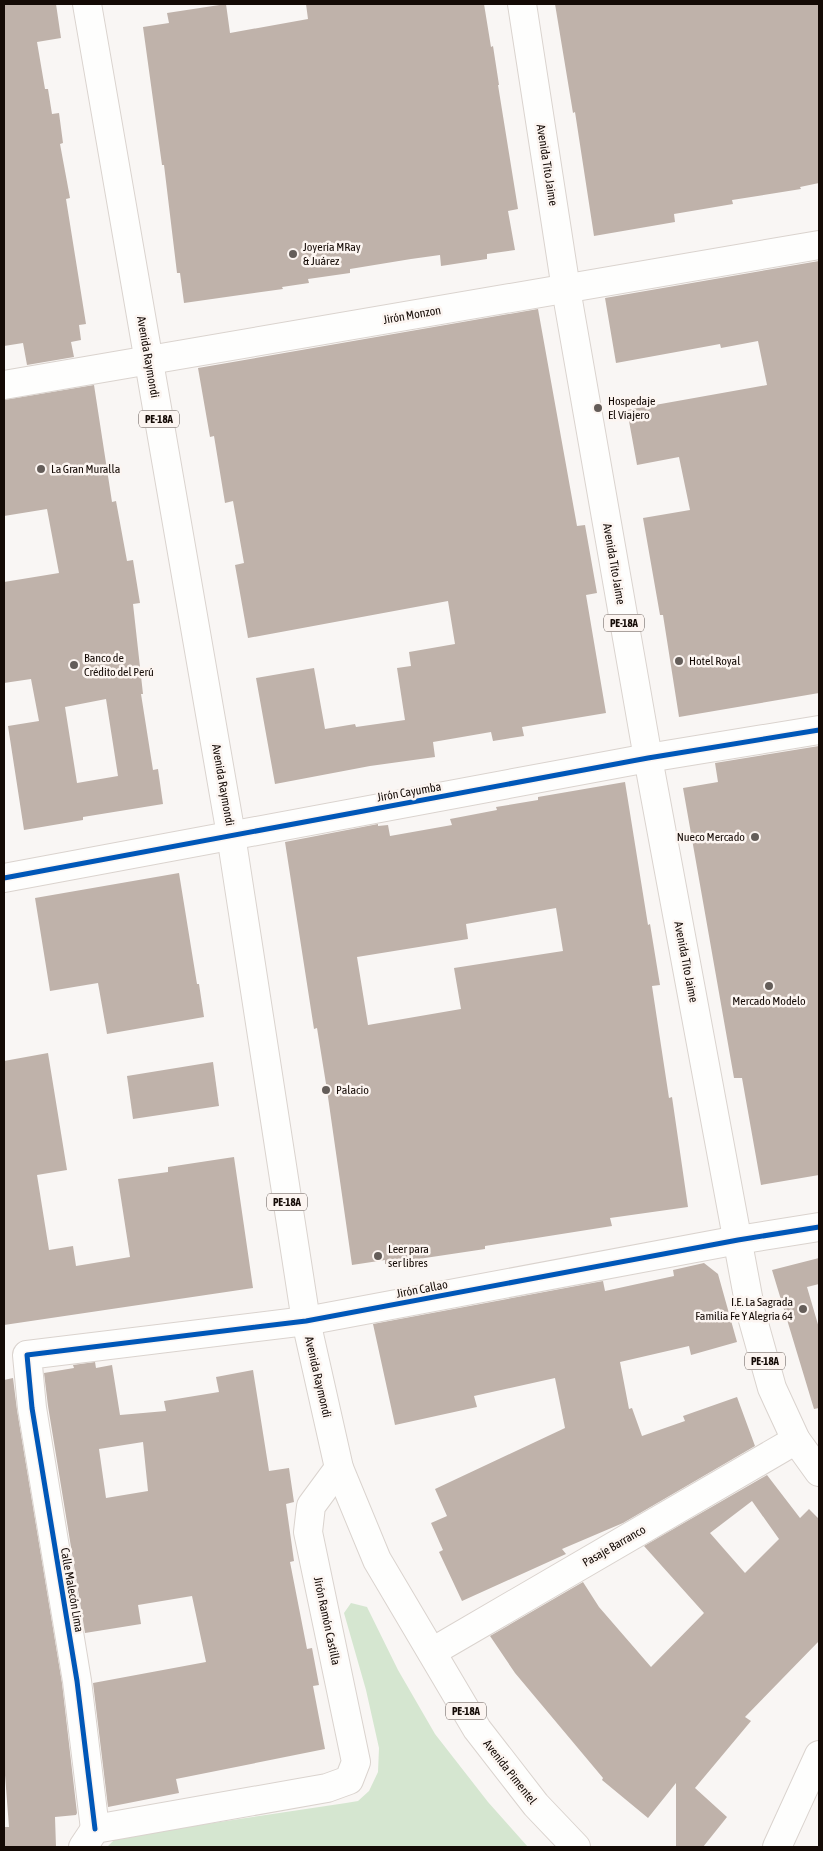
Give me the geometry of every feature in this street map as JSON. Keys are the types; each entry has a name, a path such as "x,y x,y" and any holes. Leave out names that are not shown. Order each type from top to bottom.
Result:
{"main road":[{"name":"Avenida Raymondi","path":"87,4 231,835 306,1321 339,1468 377,1560"},
{"name":"Avenida Tito Jaime","path":"522,4 566,289 648,758 738,1240"},
{"name":"Jirón Monzon","path":"4,385 819,245"},
{"name":"Jirón Cayumba","path":"4,878 648,758 819,730"},
{"name":"Jirón Callao","path":"27,1355 306,1321 738,1240 819,1227"},
{"name":"PE-18A","path":"738,1240 751,1313 772,1388 796,1440 819,1472"},
{"name":"Calle Malecón Lima","path":"27,1355 32,1408 77,1681 89,1838"},
{"name":"Pasaje Barranco","path":"432,1652 796,1440"},
{"name":"Jirón Ramón Castilla","path":"89,1838 327,1788 349,1780 356,1762 308,1532 311,1506 339,1468"},
{"name":"Avenida Pimentel","path":"377,1560 476,1729 536,1805 576,1847"},
{"path":"776,1846 819,1755"}],"green space":[{"path":"351,1603 367,1607 398,1670 435,1734 488,1802 528,1847 107,1847 117,1837 135,1832 193,1826 358,1801 369,1791 378,1772 379,1748 366,1690 344,1613"}],"building":[{"path":"4,4 56,4 61,38 37,42 45,89 48,89 52,114 59,113 63,143 60,144 70,198 66,199 86,324 79,325 81,340 71,342 74,357 27,365 23,343 4,346"},
{"path":"226,4 230,33 308,19 306,4 484,4 491,47 493,46 518,209 508,211 515,250 487,254 487,259 441,266 440,255 411,259 350,269 350,273 308,279 309,283 282,287 283,289 184,303 180,273 177,273 164,165 162,165 143,27 169,23 167,13"},
{"path":"555,4 819,4 819,183 800,187 801,189 732,200 733,204 674,214 675,222 594,236 575,112 573,113"},
{"path":"819,261 819,693 679,717 663,615 660,615 643,518 690,510 679,457 637,465 627,410 767,385 758,341 721,348 720,344 616,363 605,298"},
{"path":"538,309 577,526 585,525 597,593 586,595 606,713 522,727 524,736 493,741 491,732 433,742 435,757 370,766 275,784 256,678 314,668 325,729 355,724 356,727 405,720 397,668 411,666 409,652 455,644 448,601 248,638 235,565 244,563 233,501 225,503 214,436 210,437 198,368"},
{"path":"94,385 112,502 116,501 127,561 133,560 140,603 133,604 143,694 141,694 153,770 158,769 163,804 83,817 83,820 24,830 8,726 39,721 31,679 4,683 4,582 59,573 47,509 4,516 4,400","holes":["106,699 118,776 77,783 65,707"]},
{"path":"819,746 819,1175 761,1185 742,1078 734,1078 683,788 718,782 715,763"},
{"path":"625,782 648,925 650,924 660,985 652,986 669,1098 672,1097 688,1207 610,1218 612,1226 485,1246 485,1249 385,1264 385,1260 352,1265 327,1090 317,1028 314,1029 285,842 378,824 378,826 388,825 390,836 452,825 450,819 497,810 496,807 538,800 538,797","holes":["556,908 563,951 454,968 461,1009 368,1025 357,957 468,939 466,924"]},
{"path":"179,873 204,1017 107,1034 98,983 50,991 35,898"},
{"path":"48,1053 67,1170 37,1175 49,1250 73,1246 76,1266 130,1257 118,1179 168,1172 168,1167 234,1157 253,1288 4,1325 4,1061"},
{"path":"213,1062 219,1106 133,1119 127,1076"},
{"name":"I.E. La Sagrada Familia Fe Y Alegria 64","path":"819,1258 819,1284 807,1287 819,1328 819,1408 814,1409 772,1270"},
{"path":"704,1263 718,1274 737,1342 691,1355 689,1346 620,1362 629,1409 632,1408 642,1436 685,1421 683,1416 737,1397 755,1446 623,1523 562,1549 566,1554 462,1601 439,1552 443,1550 431,1523 447,1516 435,1489 565,1428 555,1378 474,1396 477,1407 395,1425 373,1324 603,1281 605,1291 674,1276 673,1270"},
{"path":"95,1362 96,1368 112,1365 120,1415 166,1411 164,1401 219,1392 216,1377 253,1370 269,1471 289,1468 294,1502 286,1504 294,1561 290,1562 307,1649 312,1648 319,1685 313,1686 325,1749 176,1779 179,1793 108,1807 93,1683 206,1662 192,1596 138,1605 141,1624 85,1633 44,1373 74,1368 73,1365","holes":["143,1442 148,1491 106,1498 99,1449"]},
{"path":"13,1378 62,1683 77,1813 76,1815 55,1817 56,1847 4,1847 4,1827 9,1827 4,1762 4,1380"},
{"path":"767,1475 800,1518 809,1509 819,1519 819,1641 745,1717 751,1721 695,1788 727,1817 703,1847 676,1847 676,1783 648,1818 602,1780 603,1778 515,1673 490,1636 583,1582 599,1607 651,1667 704,1613 644,1546","holes":["752,1501 779,1539 745,1573 710,1533"]}],"cycle path":[{"path":"4,878 648,758 819,730"},
{"path":"95,1829 77,1681 32,1408 27,1355 306,1321 738,1240 819,1227"}],"place":[{"name":"Joyería MRay & Juárez","path":"293,254"},
{"name":"Hospedaje El Viajero","path":"598,408"},
{"name":"La Gran Muralla","path":"41,469"},
{"name":"Hotel Royal","path":"679,661"},
{"name":"Banco de Crédito del Perú","path":"74,665"},
{"name":"Nueco Mercado","path":"755,837"},
{"name":"Mercado Modelo","path":"769,986"},
{"name":"Palacio","path":"326,1090"},
{"name":"Leer para ser libres","path":"378,1256"},
{"name":"I.E. La Sagrada Familia Fe Y Alegria 64","path":"803,1309"}]}
